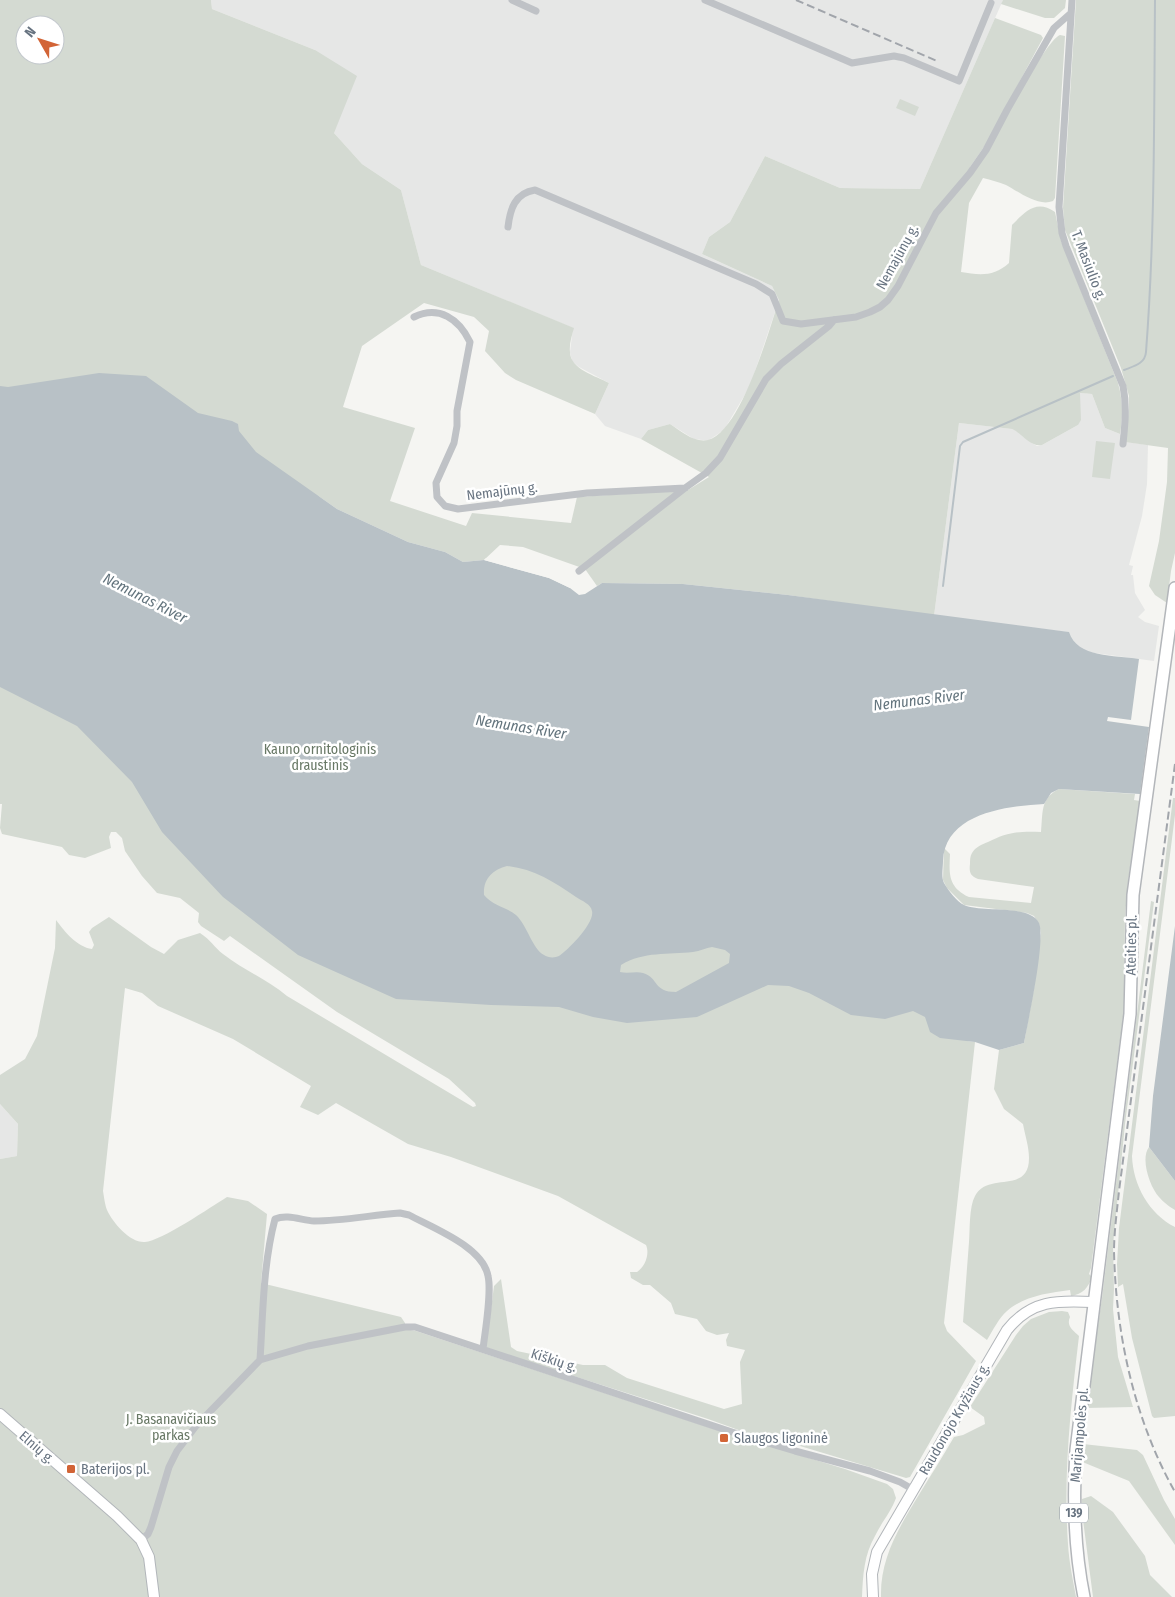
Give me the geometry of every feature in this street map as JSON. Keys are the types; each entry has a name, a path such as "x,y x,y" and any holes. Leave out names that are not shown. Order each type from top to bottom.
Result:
{"main road":[{"name":"Ateities pl.","path":"1093,1302 1128,1030 1131,996 1133,895 1175,588"},
{"name":"Raudonojo Kryžiaus g.","path":"873,1597 872,1574 877,1552 989,1359 1012,1323 1027,1310 1040,1304 1074,1301 1093,1302"},
{"name":"Marijampolės pl.","path":"1084,1597 1075,1533 1074,1479 1093,1302"},
{"name":"Elnių g.","path":"0,1414 117,1516 141,1540"},
{"path":"141,1540 148,1557 154,1597"}],"street":[{"path":"512,0 536,11"},
{"path":"705,0 852,63 894,56 959,81 991,3"},
{"name":"T. Masiulio g.","path":"1072,0 1059,207 1060,221 1066,246 1123,386 1126,401 1123,444"},
{"name":"Nemajūnų g.","path":"508,227 509,215 519,196 526,191 535,190 756,284 772,294 783,321 801,324 856,317 870,312 888,300 898,286 936,213 986,150 1054,28 1071,13"},
{"name":"Nemajūnų g.","path":"414,317 424,312 449,316 458,322 470,342 457,411 454,443 436,483 436,498 445,506 458,509 587,493 684,488"},
{"path":"579,571 684,488 706,473 720,458 758,390 772,372 834,320"},
{"path":"141,1540 152,1527 169,1467 177,1451 196,1426 260,1360 265,1288 271,1235 275,1219 286,1216 322,1221 400,1213 409,1214 462,1243 483,1263 489,1278 483,1349"},
{"name":"Kiškių g.","path":"260,1360 308,1346 405,1326 425,1329 732,1432 870,1471 900,1482 914,1490"}],"shaded area":[{"path":"211,0 1003,0 920,189 840,188 765,156 730,222 709,237 702,254 772,286 779,300 750,386 724,430 709,440 702,440 694,439 670,424 648,430 641,439 605,426 595,414 609,383 579,367 572,361 570,352 573,328 421,265 401,190 362,164 334,133 315,50 212,9"},
{"path":"1080,393 1092,394 1105,428 1120,434 1126,442 1148,445 1147,484 1142,516 1129,565 1133,566 1131,575 1133,575 1135,593 1145,610 1138,617 1145,622 1159,626 1154,661 1087,652 1075,645 1068,632 934,616 959,423 1012,429 1018,431 1037,446 1042,445 1078,425"},
{"path":"0,1104 18,1124 17,1156 0,1159"}],"green space":[{"name":"J. Basanavičiaus parkas","path":"0,0 211,0 212,9 315,50 357,76 334,133 362,164 401,190 421,265 574,328 570,349 571,358 574,363 609,383 595,414 516,380 505,373 485,351 489,331 474,317 424,303 362,346 343,407 415,428 390,501 466,526 472,513 571,523 577,497 688,490 709,477 641,439 648,430 670,424 693,438 708,440 720,433 732,419 752,378 779,300 772,286 702,254 709,237 730,222 765,156 840,188 920,189 995,18 1041,35 1043,38 986,144 970,167 975,171 1016,97 1042,56 1053,41 1060,35 1065,36 1055,198 1053,201 1041,202 1023,195 1006,185 983,178 969,203 961,272 986,274 1003,268 1009,263 1012,225 1026,212 1036,207 1048,208 1055,212 1061,241 1118,383 1122,408 1120,434 1105,428 1092,394 1080,393 1081,420 1078,425 1042,445 1030,442 1012,429 959,423 934,616 788,595 683,584 602,583 597,586 585,569 523,547 500,545 484,560 463,562 445,552 408,542 337,509 317,495 967,1041 975,1042 944,1323 947,1331 976,1361 910,1477 906,1478 767,1436 758,1437 708,1419 486,1348 494,1286 501,1279 511,1347 517,1351 583,1365 605,1365 627,1378 724,1409 742,1404 740,1362 745,1350 727,1346 726,1340 729,1333 717,1335 706,1331 697,1319 675,1314 671,1303 650,1285 643,1285 631,1278 630,1272 637,1272 644,1264 647,1256 646,1245 558,1196 451,1157 408,1144 336,1103 318,1115 300,1107 311,1086 233,1039 158,1006 142,993 125,988 103,1191 107,1210 128,1236 145,1242 152,1240 186,1223 227,1197 248,1201 267,1214 261,1283 401,1317 405,1323 405,1329 887,1484 893,1489 896,1498 868,1550 862,1597 0,1597 0,1159 17,1156 18,1124 0,1104 0,1075 25,1059 37,1036 55,948 56,920 76,942 92,949 94,945 89,932 109,917 164,954 178,940 200,933 231,960 287,996 473,1107 476,1106 449,1079 337,1012 230,936 224,941 201,926 198,922 199,913 180,898 157,893 142,876 125,851 122,838 116,832 111,832 109,837 111,848 85,858 69,855 62,847 2,834 0,828 2,804 0,804"},
{"path":"1003,0 1066,0 1065,8 1054,18 1045,18 1001,4"},
{"path":"1076,0 1175,0 1175,553 1167,603 1155,595 1149,586 1159,541 1167,482 1168,448 1125,442 1129,396 1121,368 1065,230 1063,208"},
{"path":"900,99 919,107 915,116 896,108"},
{"path":"1096,441 1115,443 1110,479 1092,477"},
{"path":"1059,789 1135,794 1134,800 1140,801 1128,881 1125,917 1124,1009 1089,1274 1092,1277 1087,1287 1079,1294 1071,1296 1070,1290 1053,1292 1037,1296 1014,1306 1001,1317 987,1340 963,1322 971,1212 975,1196 981,1189 989,1185 1015,1180 1022,1176 1027,1169 1029,1154 1023,1124 1004,1109 994,1089 999,1050 1024,1043 1041,933 1039,924 1034,916 1027,913 964,905 947,888 943,880 944,848 950,854 950,874 953,884 962,893 969,897 1031,903 1034,887 975,878 970,871 970,857 977,847 1002,836 1020,832 1041,832 1045,802 1048,797"},
{"path":"1173,798 1175,798 1175,815 1132,1156 1135,1178 1144,1198 1157,1214 1175,1227 1175,1416 1154,1418 1132,1338 1123,1284 1118,1287 1117,1264 1119,1228"},
{"path":"1151,901 1154,902 1125,1124 1113,1245 1113,1309 1118,1357 1133,1407 1086,1408 1102,1298"},
{"path":"1149,1147 1175,1181 1175,1210 1159,1197 1152,1187 1146,1165 1146,1152"},
{"path":"1049,1312 1068,1312 1072,1330 1079,1336 1066,1492 1069,1551 1076,1597 881,1597 884,1569 888,1555 913,1505 954,1437 963,1435 985,1424 984,1417 970,1407 1023,1326 1031,1319"},
{"path":"1083,1444 1137,1450 1143,1455 1175,1519 1175,1545 1129,1481 1080,1461 1080,1449"},
{"path":"1091,1496 1113,1512 1145,1556 1150,1575 1172,1597 1093,1597 1082,1512 1082,1499"}],"water":[{"name":"Kauno ornitologinis draustinis","path":"99,373 146,376 198,413 238,424 239,431 256,452 337,509 408,542 445,552 463,562 484,560 549,578 570,588 579,595 585,594 602,583 683,584 788,595 1069,632 1073,640 1080,647 1088,651 1108,656 1139,659 1131,720 1108,717 1107,721 1149,727 1140,794 1059,789 1051,793 1044,804 1013,807 980,815 966,822 954,832 946,845 943,861 943,881 958,901 972,907 1026,913 1034,917 1039,923 1041,932 1038,962 1024,1043 999,1050 975,1042 940,1038 930,1032 925,1017 913,1011 885,1019 851,1015 809,993 789,986 768,985 697,1017 627,1023 593,1017 559,1007 396,999 298,955 223,897 162,832 132,782 77,726 0,687 0,386 8,387","holes":["507,866 526,870 543,877 590,906 592,916 585,929 559,956 549,957 540,952 520,919 508,910 491,902 484,895 487,879 493,872","712,947 725,950 730,954 729,963 676,992 663,990 652,978 643,973 620,972 621,965 638,957 693,952"]},
{"path":"1175,926 1175,1181 1149,1147 1153,1096"}],"pier":[{"path":"486,558 550,575 571,586 570,588 549,578 484,560"}],"waterway":[{"path":"1124,370 1141,362 1146,352 1153,220 1155,0"},
{"path":"943,586 960,446 963,442 1113,376"}],"railway":[{"path":"796,0 937,61"},
{"path":"1175,764 1119,1191 1114,1252 1119,1314 1130,1376 1148,1435 1175,1492"}],"place":[{"name":"Slaugos ligoninė","path":"724,1438"},
{"name":"Baterijos pl.","path":"71,1469"}],"water label":[{"name":"Nemunas River","path":"145,598"},
{"name":"Nemunas River","path":"919,700"},
{"name":"Nemunas River","path":"521,727"}]}
